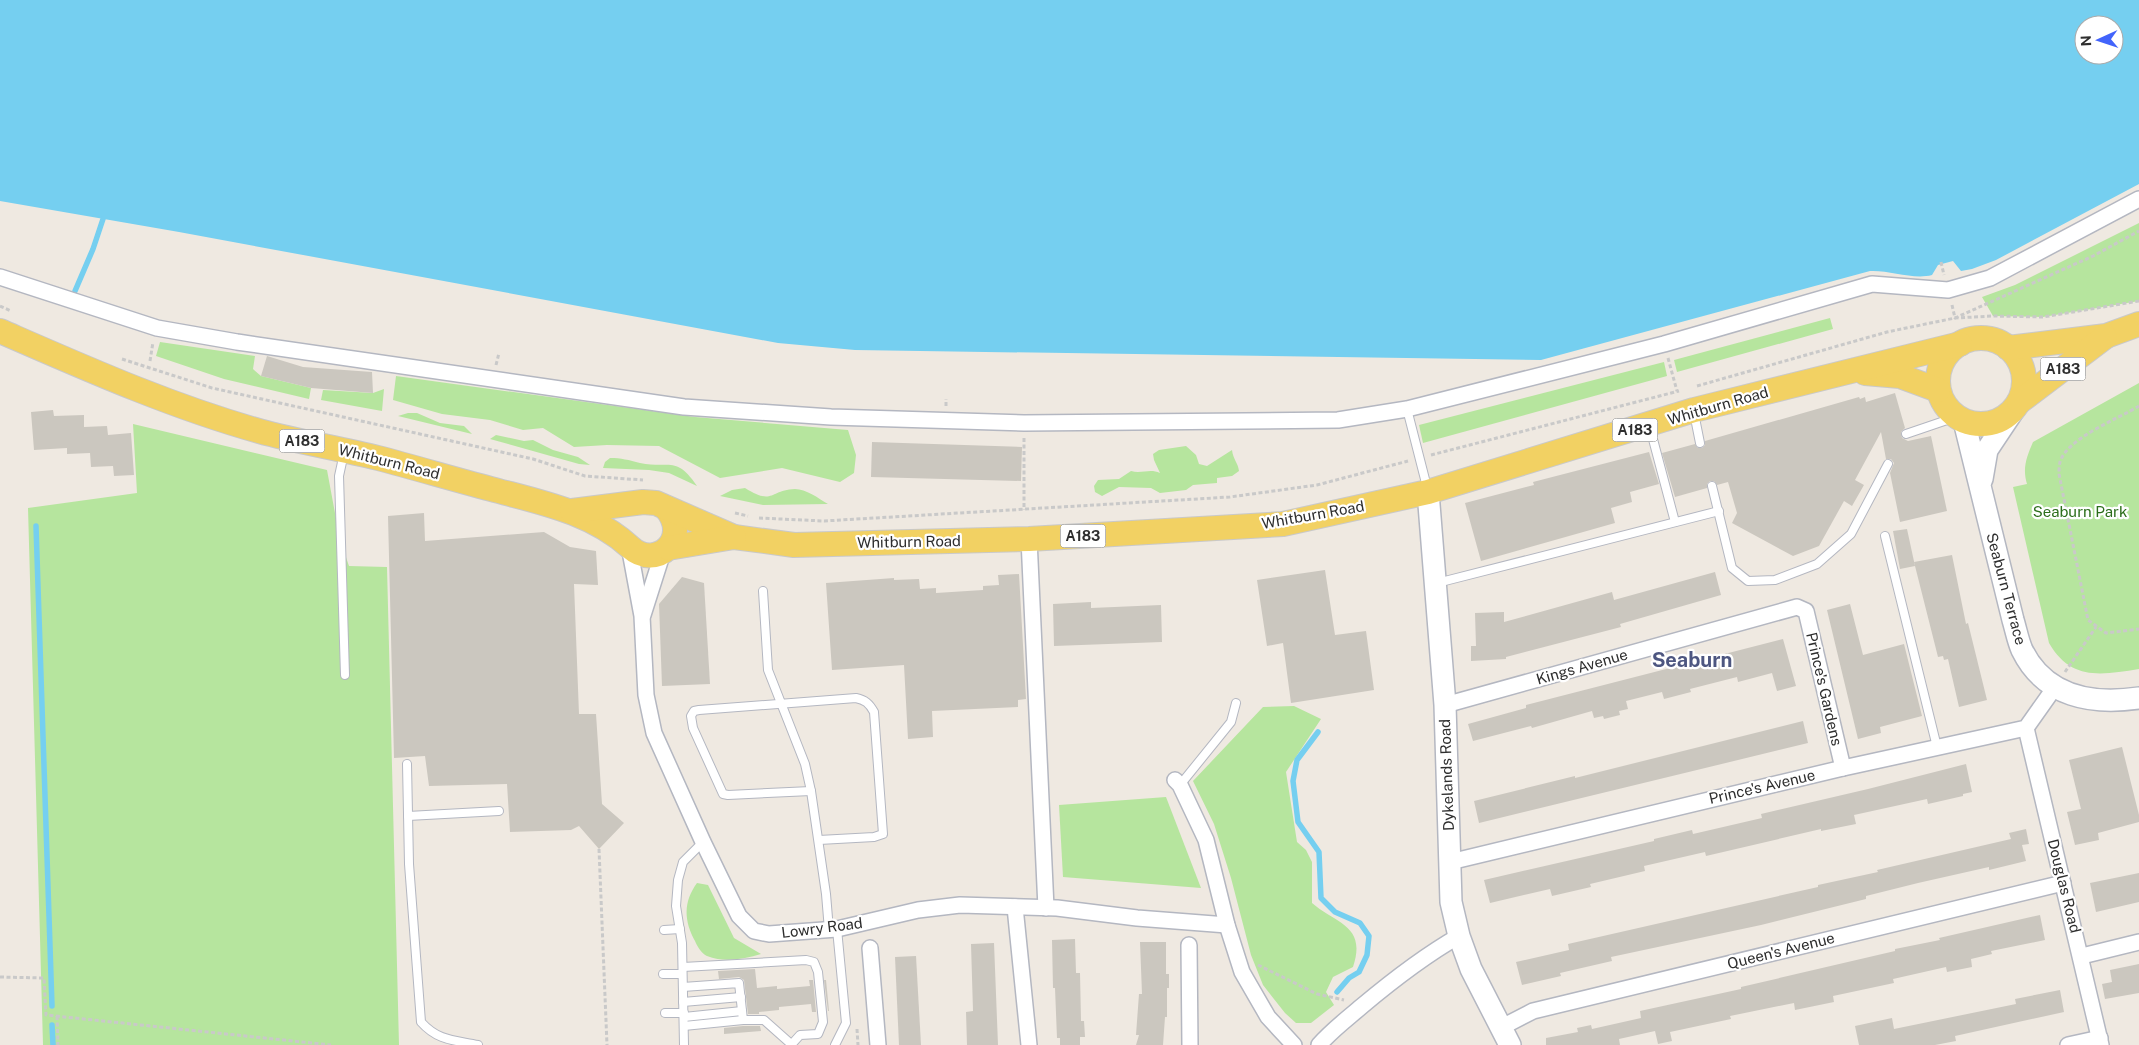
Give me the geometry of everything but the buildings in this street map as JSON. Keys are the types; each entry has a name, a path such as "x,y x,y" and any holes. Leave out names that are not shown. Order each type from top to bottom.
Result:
{"main road":[{"name":"A183","path":"2008,348 2106,336 2139,324"},
{"name":"Whitburn Road","path":"0,331 157,399 259,431 345,450 572,511"},
{"name":"A183","path":"1960,419 1985,425 2005,418 2019,402 2106,336"},
{"name":"A183","path":"1960,344 1977,338 1992,340 2008,348 2020,362 2024,379 2019,402"},
{"name":"Whitburn Road","path":"734,537 794,545 1029,539 1283,524 1428,492 1649,425 1690,400 1844,371 1960,344"},
{"path":"1960,344 1946,356 1939,372 1938,390 1945,405 1960,419"},
{"name":"Whitburn Road","path":"1844,371 1900,376 1938,390"},
{"name":"Seaburn Terrace","path":"1980,489 1987,450 2019,402"},
{"name":"Seaburn Terrace","path":"1960,419 2021,649 2034,670 2064,692"},
{"name":"Dykelands Road","path":"1428,492 1437,583 1445,705 1451,902 1459,936 1470,969 1506,1036"},
{"name":"A183","path":"572,511 643,502 656,503 734,537"},
{"path":"627,543 623,524 629,511 643,502"},
{"path":"665,550 673,542 676,528 673,517 666,508"},
{"name":"A183","path":"572,511 627,543 637,552 647,555 734,537"},
{"path":"2064,692 2100,701 2139,698"}],"street":[{"path":"0,277 157,328 237,342 665,404 831,417 1024,423 1338,420 1408,409 1664,344 1872,284 1948,290 1990,278 2139,199"},
{"path":"1029,539 1046,908"},
{"name":"Lowry Road","path":"627,543 642,616 646,695 654,733 739,916 754,931 769,934 833,929 918,910 960,905 1046,908 1163,921 1228,925"},
{"name":"Lowry Road","path":"642,616 665,550"},
{"name":"Kings Avenue","path":"1445,705 1797,606 1806,611"},
{"name":"Prince's Gardens","path":"1806,611 1843,768"},
{"path":"2026,728 2064,692"},
{"name":"Prince's Avenue","path":"1450,862 1843,768 2026,728"},
{"name":"Douglas Road","path":"2026,728 2101,1041"},
{"path":"1178,783 1206,840 1242,972 1268,1016 1294,1045"},
{"name":"Queen's Avenue","path":"1506,1036 1533,1011 2063,883"},
{"path":"1015,907 1029,1045"},
{"path":"1319,1045 1364,1004 1421,959 1459,936"},
{"path":"2082,956 2139,942"},
{"path":"1189,944 1190,1045"},
{"path":"870,948 878,1045"},
{"path":"2068,1045 2101,1041"}],"lane":[{"path":"1690,400 1700,443"},
{"path":"1408,409 1428,492"},
{"path":"1906,434 1960,419"},
{"path":"1649,425 1675,522"},
{"path":"345,450 339,476 345,675"},
{"path":"1712,486 1732,568 1748,581 1775,580 1818,564 1852,534 1888,464"},
{"path":"1437,583 1719,511"},
{"path":"1885,536 1936,747"},
{"path":"763,591 768,670 805,764 819,840 846,1024 835,1045"},
{"path":"811,790 723,794 691,723 690,716 694,711 699,710 856,698 864,700 874,712 883,834 874,837 819,840"},
{"path":"1178,783 1230,722 1236,703"},
{"path":"407,764 409,864 421,1022 431,1033 445,1039 478,1045"},
{"path":"408,816 499,811"},
{"path":"684,1045 682,943 676,906 678,880 683,862 703,842"},
{"path":"664,930 680,929"},
{"path":"663,974 683,970 806,960 814,962 818,972 823,1022 818,1034 800,1035 791,1044 764,1020 743,1020 684,1026"},
{"path":"683,987 739,983 743,1020"},
{"path":"683,1002 741,997"},
{"path":"665,1013 742,1011"}],"path":[{"path":"1955,318 2093,256 2139,231"},
{"path":"1696,386 1886,332 1955,318 1993,316 2043,317 2139,301"},
{"path":"0,306 18,314"},
{"path":"150,361 153,342"},
{"path":"1664,344 1677,391 1690,400"},
{"path":"114,356 212,388 533,459 585,476 652,480"},
{"path":"727,511 752,517 824,521 1230,497 1317,485 1677,391"},
{"path":"2139,406 2078,440 2067,450 2060,462 2059,474 2088,620 2096,628 2106,633 2139,629"},
{"path":"1024,423 1024,510"},
{"path":"2064,692 2096,628"},
{"path":"599,849 607,1045"},
{"path":"1237,955 1317,994 1364,1004"},
{"path":"0,976 44,978 46,1015 331,1045"},
{"path":"57,1016 58,1045"}],"green space":[{"path":"2139,223 2139,301 2043,317 1993,316 1982,297 2015,285"},
{"path":"1830,318 1833,329 1677,372 1674,360"},
{"path":"160,342 255,356 253,369 261,376 311,388 309,399 224,379 156,356"},
{"path":"1664,362 1667,376 1423,443 1419,425"},
{"path":"396,376 695,417 848,430 856,455 854,473 840,482 782,468 720,478 659,446 607,445 574,447 543,428 523,430 490,420 442,414 393,400"},
{"name":"Seaburn Park","path":"2139,383 2139,669 2112,673 2077,670 2067,664 2049,643 2013,487 2027,484 2025,467 2033,442"},
{"path":"384,389 382,411 321,400 323,390 373,393"},
{"path":"417,413 440,423 464,426 472,434 398,416"},
{"path":"133,424 327,470 340,540 349,566 387,567 399,1045 43,1045 28,508 137,493"},
{"path":"496,435 524,441 533,440 553,450 578,457 590,465 579,464 490,439"},
{"path":"1186,446 1196,455 1199,464 1207,466 1232,450 1239,471 1232,476 1217,478 1217,483 1193,485 1186,490 1160,493 1151,488 1119,487 1102,496 1095,492 1094,486 1098,480 1119,479 1131,471 1153,471 1160,473 1153,454 1159,450"},
{"path":"610,458 640,463 672,465 683,470 697,486 669,473 603,468 605,462"},
{"path":"745,488 761,496 771,496 787,490 799,489 812,494 828,504 763,505 720,496 732,490"},
{"path":"1294,706 1321,719 1286,772 1297,842 1306,850 1312,862 1312,903 1347,927 1353,934 1356,942 1353,967 1333,977 1326,992 1334,1005 1311,1023 1296,1023 1285,1013 1263,985 1251,955 1231,878 1214,824 1193,781 1263,707"},
{"path":"1166,797 1201,888 1063,877 1059,805"},
{"path":"697,883 708,885 734,938 761,954 728,960 707,956 702,952 691,934 687,919 687,904 692,890"}],"water":[{"path":"0,0 2139,0 2139,184 1996,260 1972,269 1961,271 1953,261 1938,265 1932,275 1925,276 1870,271 1541,360 855,350 778,343 179,232 0,201"}],"waterway":[{"path":"75,291 93,249 103,219"},
{"path":"36,526 52,1006"},
{"path":"1318,732 1297,760 1293,781 1298,822 1319,852 1321,898 1335,912 1360,923 1369,936 1367,955 1359,972 1349,978 1337,992"},
{"path":"52,1025 53,1045"}],"district":[{"name":"Seaburn","path":"1692,660"}]}
